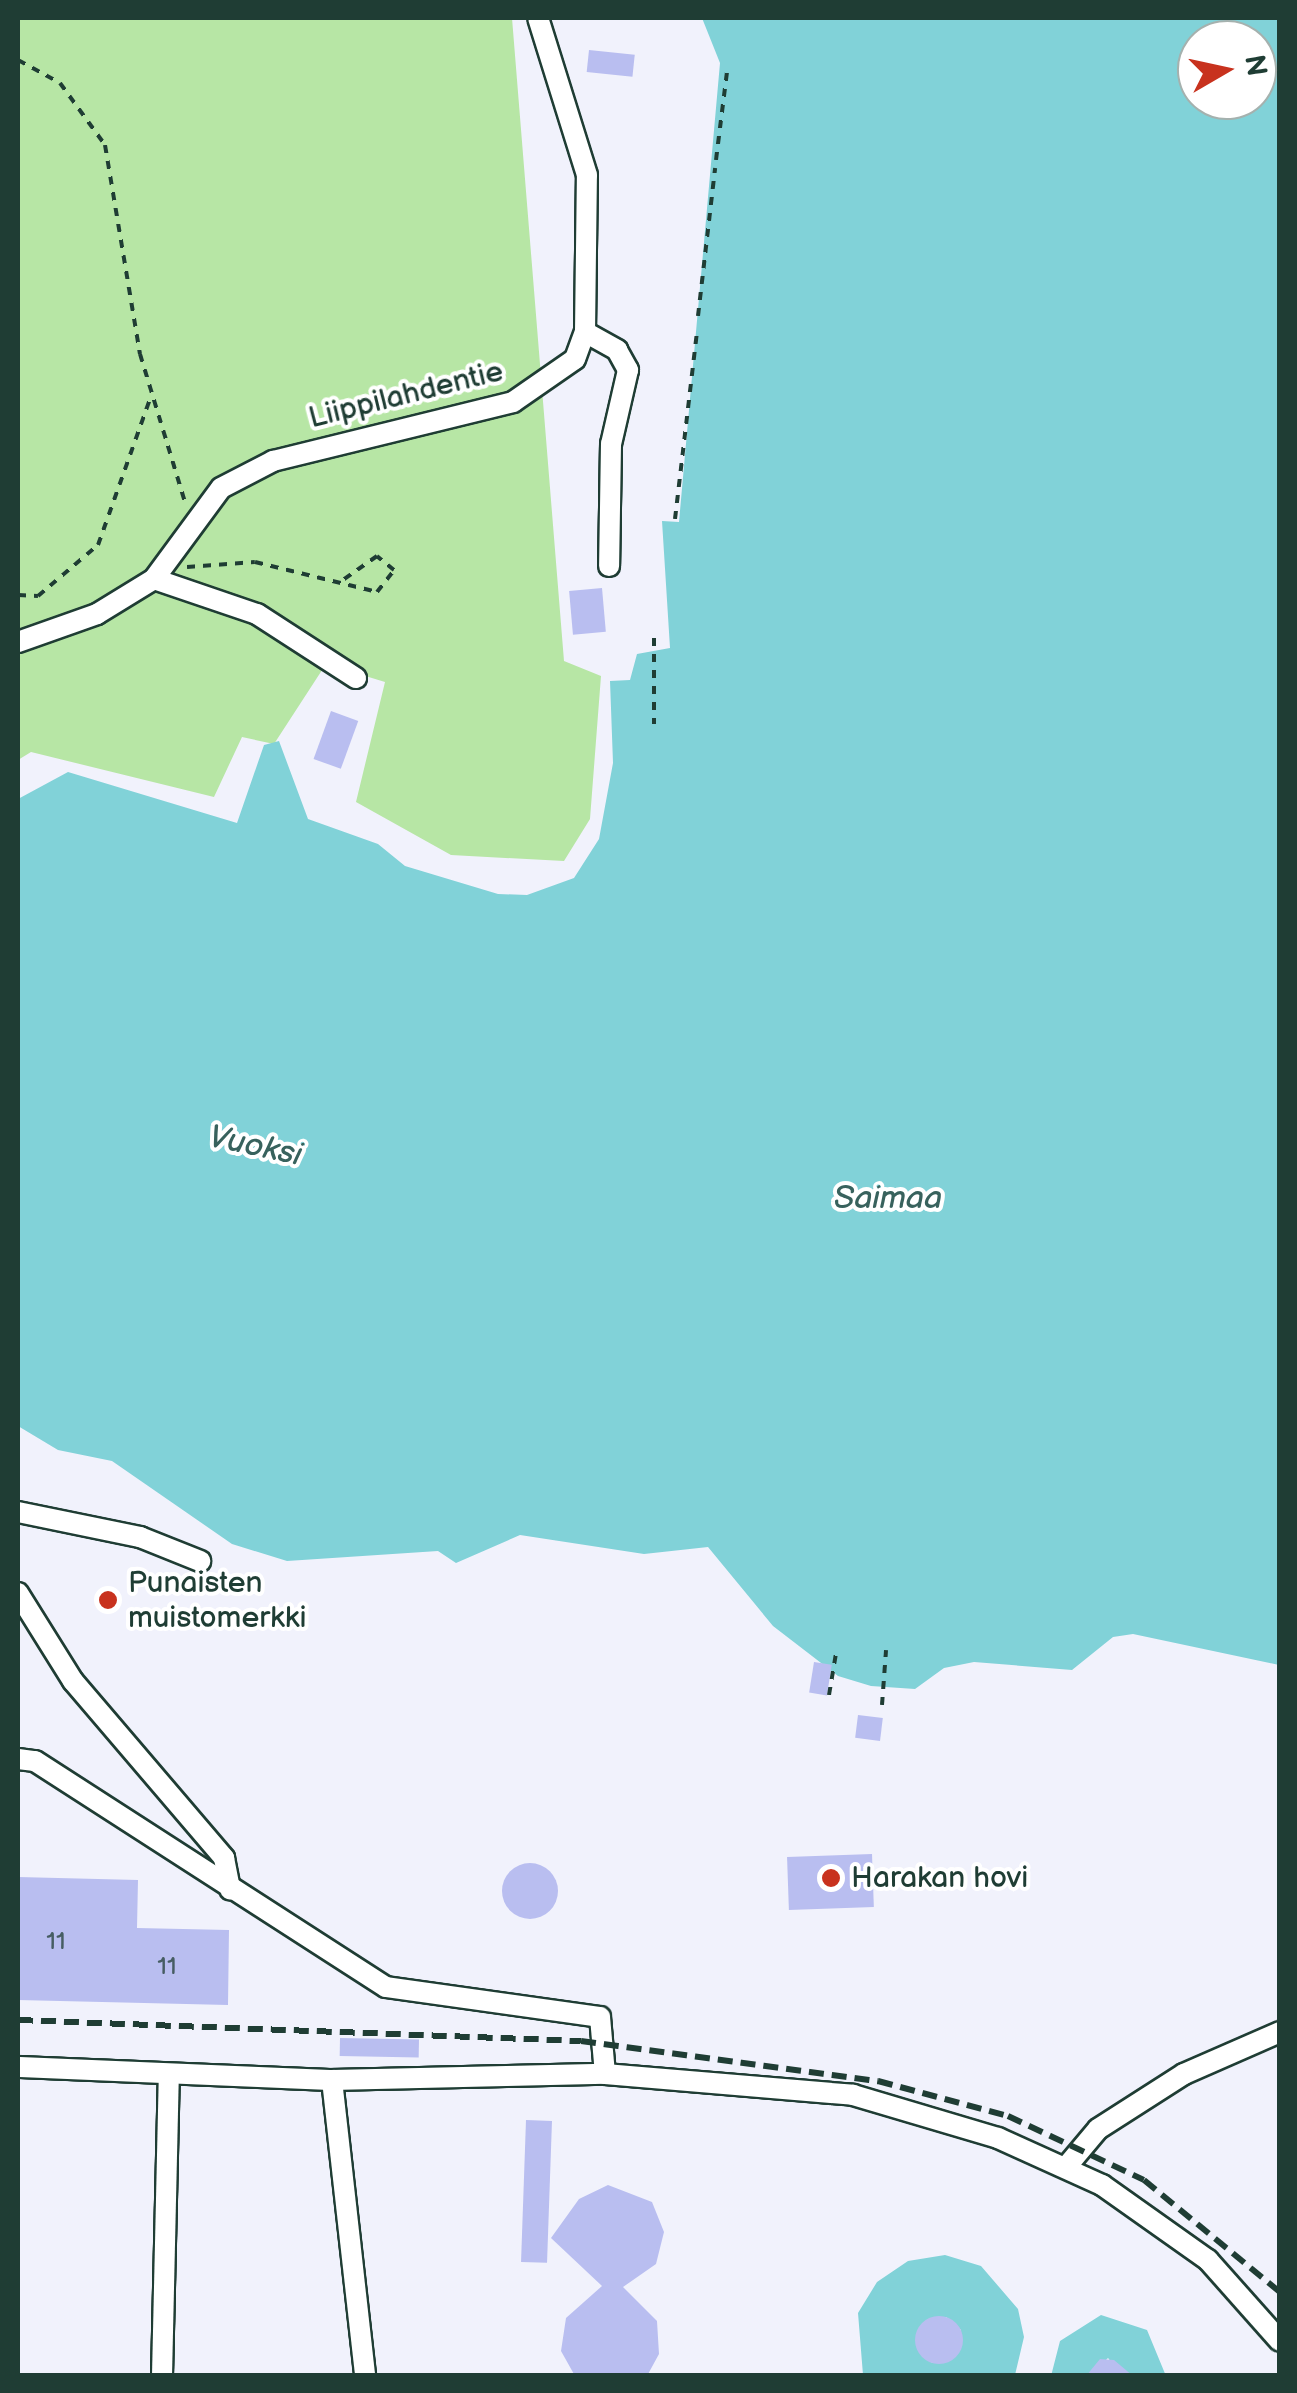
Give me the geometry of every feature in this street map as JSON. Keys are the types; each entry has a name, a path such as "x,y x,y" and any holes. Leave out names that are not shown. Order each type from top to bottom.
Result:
{"street":[{"path":"538,18 587,175 585,332 618,350 628,370 609,459 609,566"},
{"name":"Liippilahdentie","path":"18,642 97,614 154,579 188,522 221,488 273,461 514,402 575,359 585,332"},
{"path":"154,579 257,614 356,678"},
{"path":"18,1512 140,1538 200,1561"},
{"path":"18,1593 84,1696 224,1858 230,1889"},
{"path":"18,1759 36,1762 386,1987 600,2017 605,2074"},
{"path":"1067,2166 1098,2129 1184,2074 1280,2032"},
{"path":"18,2067 169,2077 332,2080 605,2074 853,2095 1067,2166 1208,2260 1280,2341"},
{"path":"162,2376 169,2077"},
{"path":"332,2080 365,2376"}],"path":[{"path":"18,60 60,83 106,145 151,396 188,522"},
{"path":"716,160 727,72"},
{"path":"698,316 714,168"},
{"path":"675,519 697,332"},
{"path":"18,596 38,596 98,545 151,396"},
{"path":"154,579 218,561 376,592 394,570 376,556 340,582"},
{"path":"654,638 654,724"},
{"path":"882,1705 886,1650"},
{"path":"828,1695 836,1653"}],"green space":[{"path":"18,18 512,18 564,661 601,676 590,819 564,861 451,855 356,802 385,682 326,664 274,744 242,737 214,797 31,752 18,760"}],"water":[{"name":"Saimaa","path":"702,18 1279,18 1279,1665 1133,1634 1113,1637 1072,1670 974,1662 944,1668 915,1689 871,1686 838,1676 773,1626 708,1547 644,1554 520,1535 456,1563 438,1551 287,1561 232,1544 112,1461 58,1450 18,1426 18,799 68,772 237,823 264,745 279,741 308,819 378,844 405,866 498,894 527,895 574,878 599,839 613,763 610,681 630,680 637,654 670,648 662,521 679,522 720,63"},
{"path":"945,2255 981,2266 1018,2309 1024,2337 1015,2375 863,2375 858,2313 877,2282 908,2261","holes":["946,2317 961,2330 961,2348 932,2363 916,2334 928,2319"]},
{"path":"1101,2315 1147,2330 1166,2376 1122,2375 1108,2358 1090,2375 1051,2376 1060,2341"}],"building":[{"path":"589,50 635,55 632,77 587,72"},
{"path":"602,588 606,632 573,635 569,591"},
{"path":"331,711 358,721 341,769 314,759"},
{"path":"814,1662 832,1665 827,1695 809,1693"},
{"path":"858,1715 883,1718 880,1741 855,1738"},
{"name":"Harakan hovi","path":"872,1854 874,1907 789,1910 787,1857"},
{"path":"530,1863 550,1871 558,1891 550,1911 530,1919 510,1911 502,1891 510,1871"},
{"path":"18,1877 138,1880 137,1928 229,1930 228,2005 18,2000"},
{"path":"340,2038 419,2039 419,2057 340,2056"},
{"path":"526,2120 552,2121 547,2263 521,2262"},
{"path":"608,2185 652,2202 664,2232 656,2264 623,2287 657,2321 659,2354 647,2376 575,2376 561,2351 566,2318 602,2286 551,2238 579,2199"},
{"path":"939,2316 956,2323 963,2340 956,2357 939,2364 922,2357 915,2340 922,2323"},
{"path":"1100,2359 1114,2360 1133,2376 1086,2376"}],"railway":[{"path":"18,2020 581,2041 878,2081 1008,2116 1144,2180 1280,2292"}],"place":[{"name":"Punaisten muistomerkki","path":"108,1600"},
{"name":"Harakan hovi","path":"831,1878"}],"water label":[{"name":"Vuoksi","path":"255,1147"}]}
